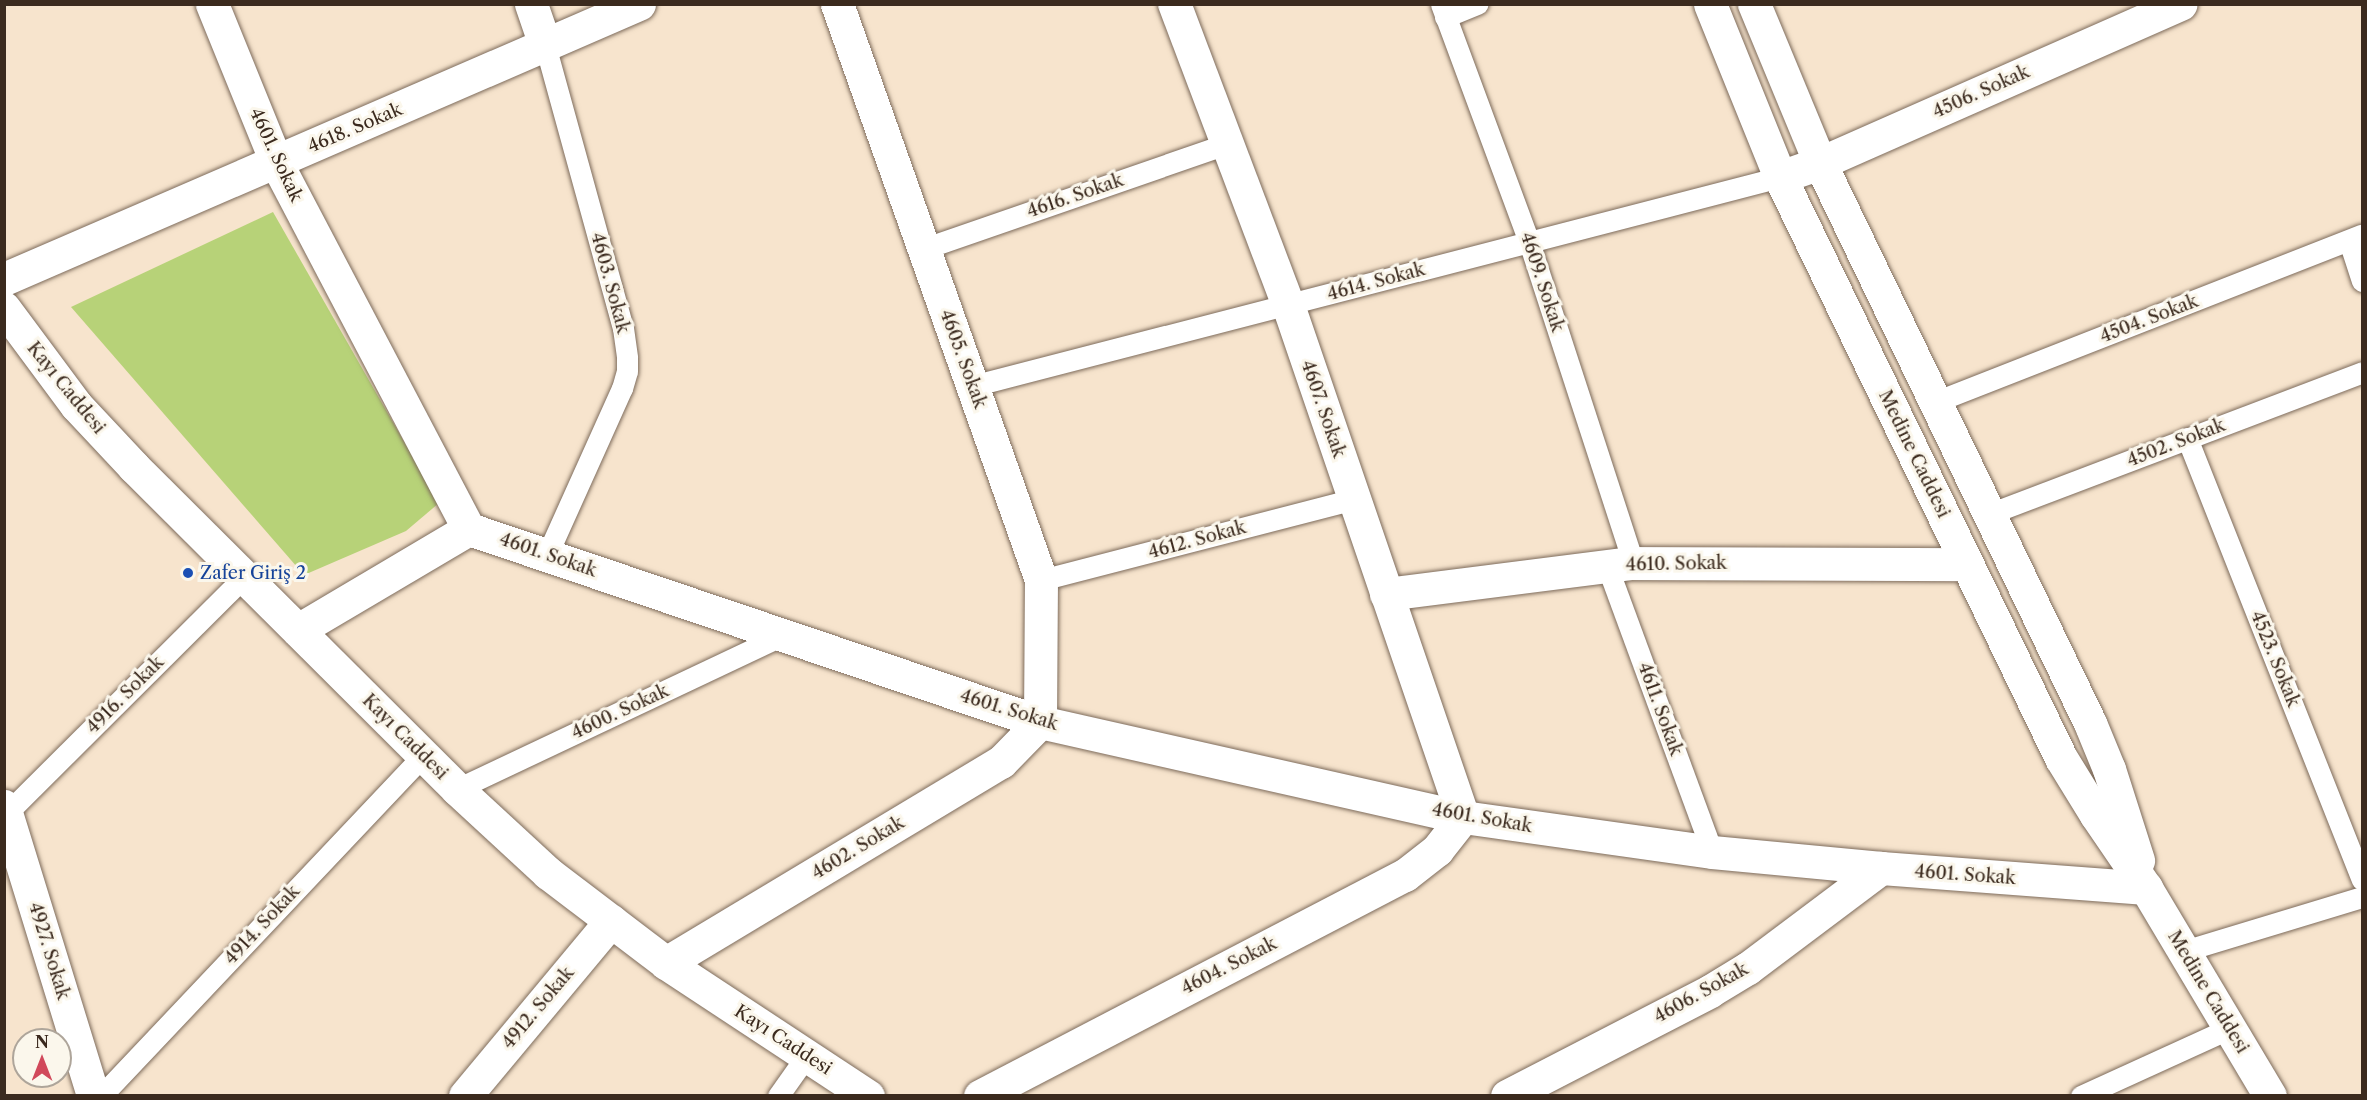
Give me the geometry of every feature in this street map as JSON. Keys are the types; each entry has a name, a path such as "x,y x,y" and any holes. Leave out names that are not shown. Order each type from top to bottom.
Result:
{"street":[{"name":"4601. Sokak","path":"212,4 276,162 469,529 1040,722 1463,817 1712,852 1881,868 2146,888"},
{"name":"4603. Sokak","path":"531,4 545,45"},
{"name":"4618. Sokak","path":"4,279 639,4"},
{"name":"4605. Sokak","path":"837,4 1041,580 1040,722"},
{"name":"4607. Sokak","path":"1174,4 1288,305 1463,817"},
{"name":"Medine Caddesi","path":"1710,4 1780,177 2061,758 2096,815 2146,888 2270,1095"},
{"name":"Medine Caddesi","path":"1754,4 1820,163 2109,769 2146,888"},
{"name":"4506. Sokak","path":"1780,177 1820,163 2141,13 2180,4"},
{"name":"Kayı Caddesi","path":"4,308 76,405 244,577 457,789 548,873 666,963 868,1095"},
{"path":"298,630 469,529"},
{"name":"4610. Sokak","path":"1386,594 1620,564 1967,564"},
{"name":"4602. Sokak","path":"666,963 1001,762 1040,722"},
{"name":"4927. Sokak","path":"6,809 93,1095"},
{"name":"4604. Sokak","path":"980,1095 1405,875 1437,850 1463,817"},
{"name":"4606. Sokak","path":"1507,1095 1729,979 1881,868"},
{"name":"4912. Sokak","path":"465,1095 611,921"}],"lane":[{"path":"1443,11 1477,4"},
{"name":"4609. Sokak","path":"1443,11 1529,242 1620,564"},
{"name":"4603. Sokak","path":"545,45 623,328 627,358 627,371 621,388 547,555"},
{"name":"4616. Sokak","path":"923,249 1227,144"},
{"name":"4614. Sokak","path":"972,386 1780,177"},
{"path":"2356,238 2362,281"},
{"name":"4504. Sokak","path":"1935,402 2356,238"},
{"name":"4502. Sokak","path":"1989,514 2362,372"},
{"name":"4523. Sokak","path":"2187,438 2362,880"},
{"name":"4612. Sokak","path":"1041,580 1354,499"},
{"name":"4611. Sokak","path":"1620,564 1712,852"},
{"name":"4916. Sokak","path":"6,809 244,577"},
{"name":"4600. Sokak","path":"457,789 783,634"},
{"name":"4914. Sokak","path":"101,1095 423,755"},
{"path":"2184,951 2362,897"},
{"path":"2081,1095 2230,1028"},
{"path":"778,1095 807,1055"}],"green space":[{"path":"273,212 439,503 406,531 304,575 71,307"}],"place":[{"name":"Zafer Giriş 2","path":"188,573"}]}
